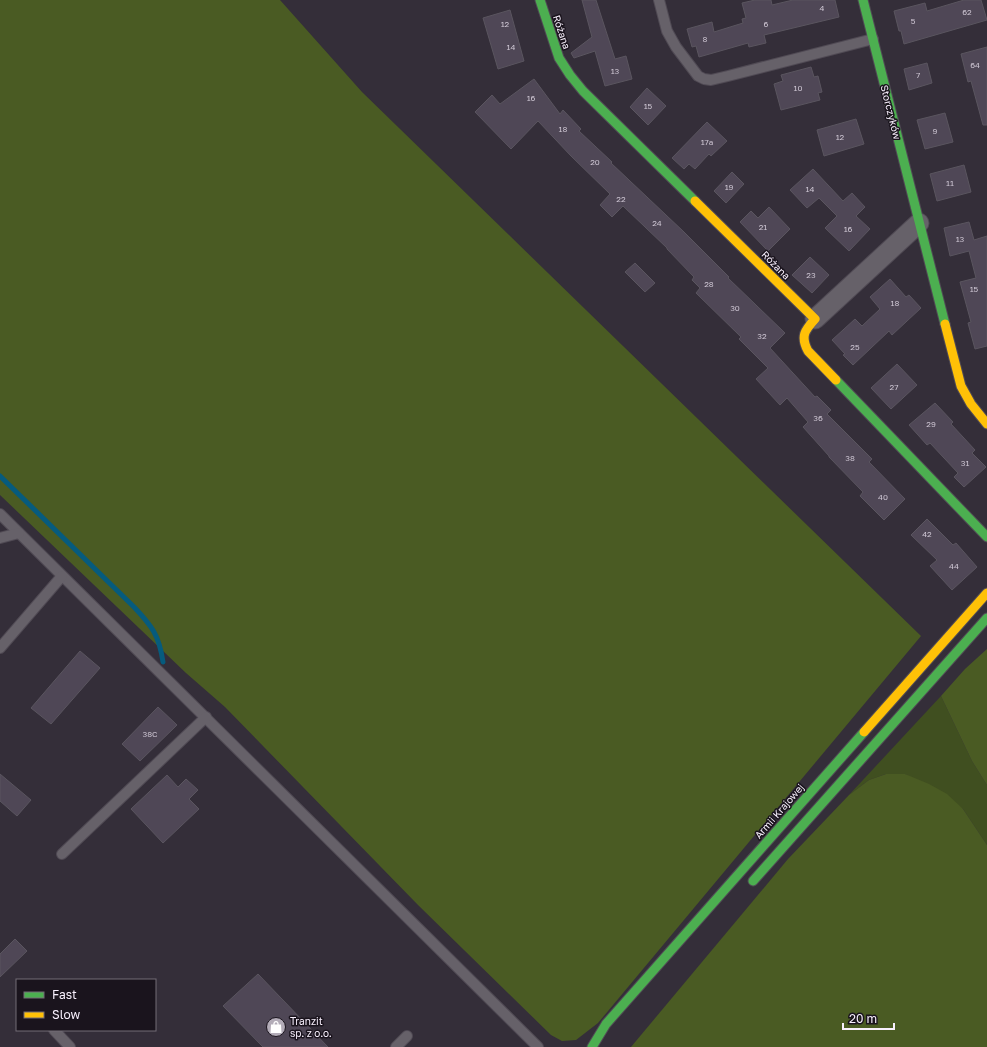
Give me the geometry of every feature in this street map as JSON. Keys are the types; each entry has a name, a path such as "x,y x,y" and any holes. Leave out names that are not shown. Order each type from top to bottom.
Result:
{"street":[{"name":"Różana","path":"540,0 559,58 579,86 815,319"},
{"name":"Storczyków","path":"863,0 963,394 972,408 987,424"},
{"path":"919,223 815,319 804,334 803,340 808,351 987,537"},
{"name":"Armii Krajowej","path":"592,1047 606,1024 987,593"},
{"path":"749,885 987,618"}],"lane":[{"path":"659,0 667,31 676,47 698,76 704,79 710,80 722,78 873,39"},
{"path":"0,514 538,1047"},
{"path":"0,538 19,533"},
{"path":"0,648 62,576"},
{"path":"62,854 206,718"},
{"path":"55,1031 70,1047"},
{"path":"396,1047 407,1036"}],"green space":[{"path":"0,0 280,0 362,92 921,636 598,1023 576,1040 562,1041 551,1035 418,905 225,707 186,673 0,495"},
{"path":"987,649 987,785 972,761 941,696 965,669"},
{"path":"941,696 972,761 987,785 987,845 963,809 905,774 886,774 869,780 849,795"},
{"path":"886,774 905,774 929,784 947,794 963,809 987,845 987,1047 631,1047 788,859 849,795 869,780"}],"building":[{"path":"582,0 596,0 615,59 626,56 632,79 605,86 595,51 574,58 571,53 592,37"},
{"path":"755,0 771,0 772,5 793,0 835,0 839,17 764,35 766,43 749,47 748,43 699,57 696,46 692,47 687,29 712,22 714,32 743,23 742,19 746,18 742,3"},
{"path":"964,0 981,0 987,20 904,44 894,11 925,3 927,11"},
{"path":"510,10 524,61 498,69 483,18"},
{"path":"987,47 987,125 983,125 971,81 968,82 961,54"},
{"path":"927,63 932,83 909,90 904,69"},
{"path":"811,67 814,77 818,76 822,92 818,93 820,100 781,110 774,84 783,81 781,75"},
{"path":"534,79 560,114 563,110 581,129 579,131 684,232 729,277 728,278 785,333 770,348 815,397 817,396 831,410 827,414 872,459 869,462 905,499 884,520 860,496 863,492 829,457 803,427 808,422 787,398 780,405 756,379 768,368 739,339 741,337 696,293 700,288 692,280 694,277 667,248 623,206 612,217 600,205 610,194 538,121 511,149 475,112 492,95 500,104"},
{"path":"647,88 666,106 648,125 630,107"},
{"path":"945,113 953,142 925,149 917,120"},
{"path":"856,119 864,144 824,156 817,130"},
{"path":"707,122 727,141 711,156 709,154 695,169 689,164 684,169 672,158"},
{"path":"964,165 971,192 937,201 930,174"},
{"path":"813,169 843,201 852,193 865,207 856,216 870,229 849,251 825,228 837,216 819,198 807,208 790,190"},
{"path":"732,172 744,184 726,203 714,191"},
{"path":"769,207 790,229 768,251 740,222 751,211 758,218"},
{"path":"969,222 974,240 987,236 987,346 975,349 968,323 971,322 960,282 976,278 969,251 950,256 944,228"},
{"path":"810,257 829,275 812,293 792,275"},
{"path":"635,263 655,283 645,292 625,272"},
{"path":"890,279 906,297 909,295 921,308 892,335 889,331 853,365 843,355 845,354 832,340 855,319 862,326 880,309 870,297"},
{"path":"897,364 917,385 891,409 871,388"},
{"path":"935,403 953,422 951,424 975,450 972,453 986,467 964,487 954,477 958,473 930,443 927,445 909,425"},
{"path":"927,519 953,545 956,543 977,567 952,590 930,566 937,560 911,535"},
{"path":"80,651 100,668 51,724 31,708"},
{"path":"158,707 177,725 140,761 122,744"},
{"path":"0,774 31,800 17,816 0,801"},
{"path":"167,775 178,787 186,779 198,790 189,799 199,809 163,843 131,809"},
{"path":"15,939 27,951 0,977 0,954"},
{"name":"Tranzit sp. z o.o.","path":"258,974 328,1047 263,1047 223,1006"}],"waterway":[{"path":"0,476 134,607 154,632 163,662"}],"traffic: fast":[{"path":"540,0 559,58 570,75 583,91 695,201"},
{"path":"863,0 945,324"},
{"path":"836,380 987,537"},
{"path":"753,881 987,618"},
{"path":"592,1047 606,1024 864,732"}],"traffic: slow":[{"path":"695,201 815,319 806,330 804,341 808,351 836,380"},
{"path":"945,324 961,386 971,404 987,424"},
{"path":"864,732 987,593"}],"place":[{"name":"Tranzit sp. z o.o.","path":"276,1027"}]}
